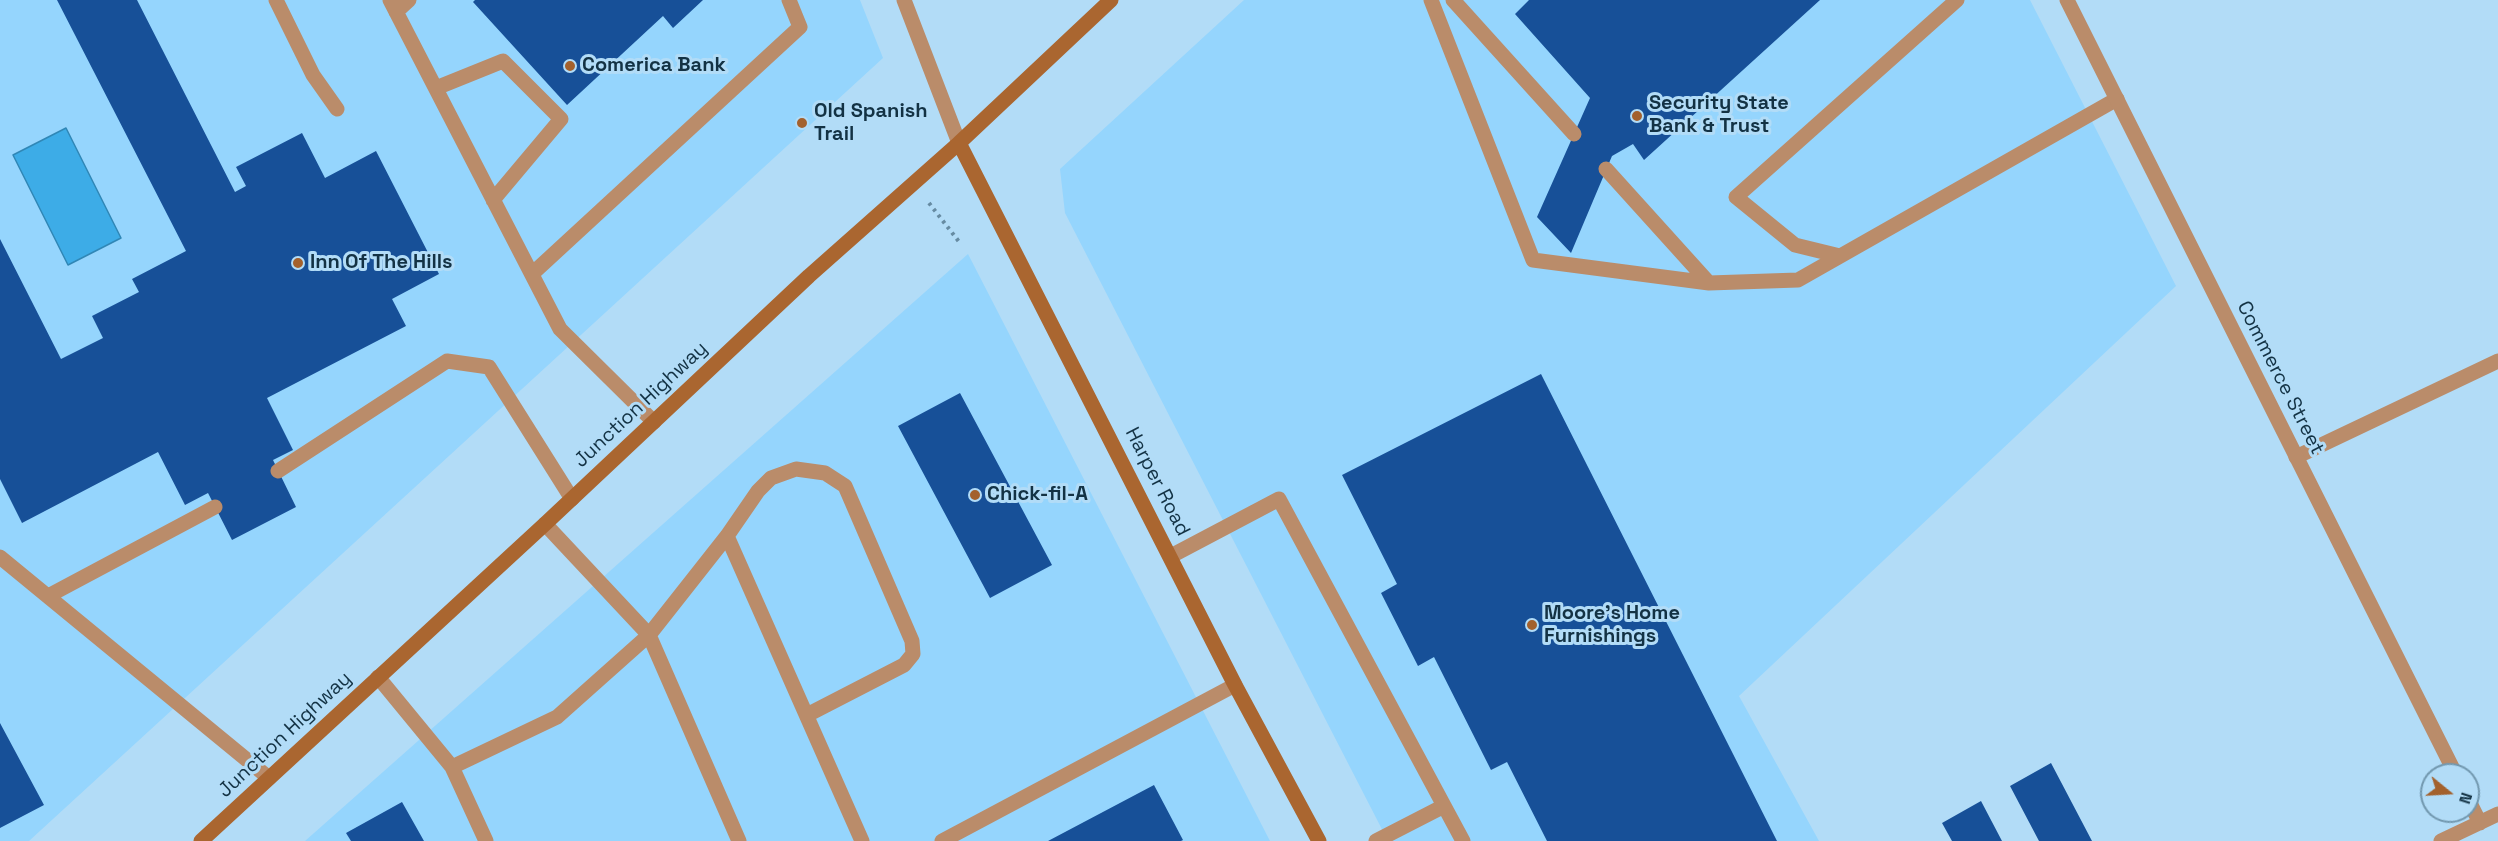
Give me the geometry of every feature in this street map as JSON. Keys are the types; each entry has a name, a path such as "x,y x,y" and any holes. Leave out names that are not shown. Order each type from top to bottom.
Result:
{"main road":[{"name":"Junction Highway","path":"201,841 572,499 809,276 959,143 1111,0"},
{"name":"Harper Road","path":"959,143 1235,685 1318,841"}],"street":[{"path":"276,0 313,75 337,109"},
{"path":"409,0 393,6 560,329 654,422"},
{"path":"532,274 800,27 789,0"},
{"path":"904,0 959,143"},
{"path":"1431,0 1533,260 1709,283 1798,280 2117,99"},
{"path":"1453,0 1574,134"},
{"path":"1840,256 1795,245 1736,197 1957,0"},
{"name":"Commerce Street","path":"2067,0 2450,763"},
{"path":"436,88 503,61 561,119 493,200"},
{"path":"1606,169 1709,283"},
{"path":"278,471 447,361 489,367 572,499"},
{"path":"2296,457 2498,361"},
{"path":"452,767 557,717 649,635 727,536 758,491 771,478 796,469 825,473 845,486 912,640 913,654 904,665 807,716"},
{"path":"1171,556 1279,499 1463,841"},
{"path":"48,596 215,507"},
{"path":"545,524 649,635 739,841"},
{"path":"727,536 862,841"},
{"path":"0,556 269,778"},
{"path":"378,677 452,767 486,841"},
{"path":"942,841 1235,685"},
{"path":"1376,841 1444,806"},
{"path":"2441,841 2498,814"}],"path":[{"path":"914,183 960,243"}],"shaded area":[{"path":"0,0 860,0 883,58 29,841 0,841"},
{"path":"1244,0 2030,0 2176,286 1739,696 1819,841 1388,841 1065,213 1060,169"},
{"path":"66,128 121,238 68,265 13,155"},
{"path":"968,254 1270,841 305,841"}],"building":[{"name":"Inn Of The Hills","path":"57,0 137,0 235,192 246,186 236,167 302,133 325,178 376,151 439,274 392,299 406,326 267,398 293,450 273,460 296,507 232,540 208,493 185,505 158,452 22,523 0,479 0,239 61,359 103,338 92,316 139,292 132,279 186,251"},
{"name":"Comerica Bank","path":"475,0 703,0 673,28 663,16 567,105 473,2"},
{"name":"Security State Bank & Trust","path":"1529,0 1820,0 1644,160 1633,144 1612,156 1571,253 1537,217 1590,98 1515,14"},
{"name":"Moore's Home Furnishings","path":"1541,374 1777,841 1547,841 1507,762 1491,770 1434,657 1418,666 1381,593 1397,584 1342,475"},
{"name":"Chick-fil-A","path":"960,393 1052,565 990,598 898,426"},
{"path":"0,723 44,805 0,828"},
{"path":"2051,763 2092,841 2039,841 2010,786"},
{"path":"1154,785 1183,840 1048,841"},
{"path":"1981,801 2002,841 1952,841 1942,823"},
{"path":"402,802 424,841 351,841 346,833"}],"place":[{"name":"Comerica Bank","path":"570,66"},
{"name":"Security State Bank & Trust","path":"1637,116"},
{"name":"Old Spanish Trail","path":"802,123"},
{"name":"Inn Of The Hills","path":"298,263"},
{"name":"Chick-fil-A","path":"975,495"},
{"name":"Moore's Home Furnishings","path":"1532,625"}]}
